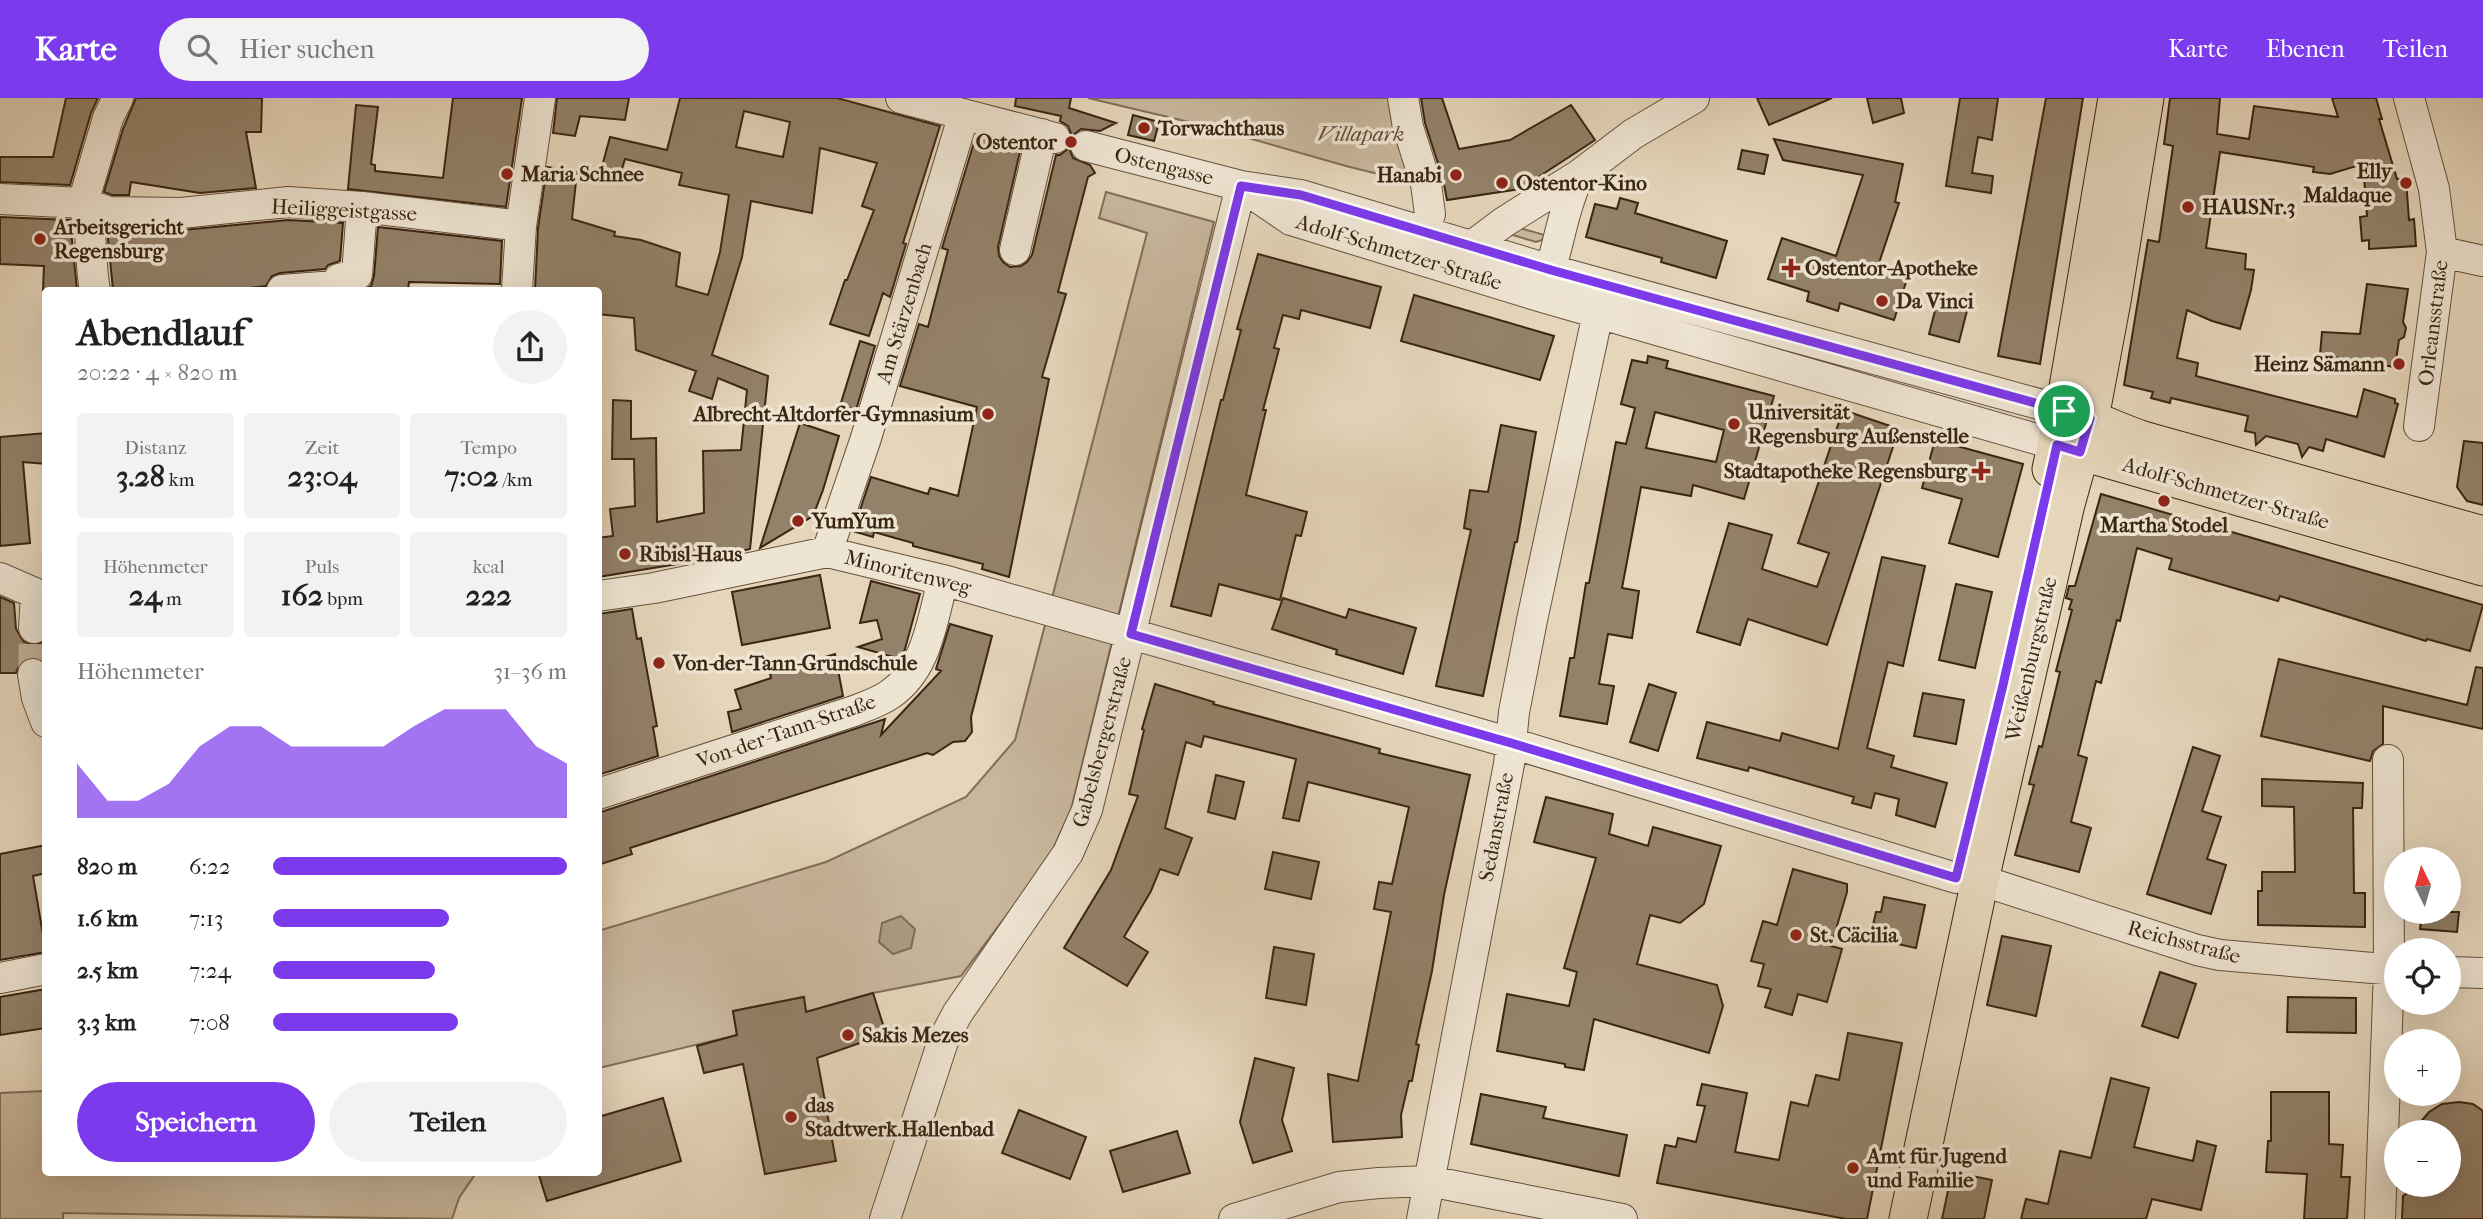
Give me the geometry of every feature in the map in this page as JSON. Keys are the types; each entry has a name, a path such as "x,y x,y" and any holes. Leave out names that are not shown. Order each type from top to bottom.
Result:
{"main road":[{"name":"Weißenburgstraße","path":"2073,431 2117,98"},
{"name":"Weißenburgstraße","path":"1887,1219 2073,431 2112,301 2145,98"},
{"name":"Adolf-Schmetzer-Straße","path":"2073,431 2109,428 2143,440 2483,535"},
{"name":"Adolf-Schmetzer-Straße","path":"2073,431 2483,567"},
{"name":"Weißenburgstraße","path":"1908,1219 1968,879"}],"street":[{"path":"95,287 90,220 83,203 108,118 118,98"},
{"path":"517,287 529,159 540,98"},
{"path":"901,98 1049,136 1015,250"},
{"path":"1403,98 1408,127 1426,184 1430,214 1424,233"},
{"path":"1472,246 1504,222 1579,175 1633,134 1694,98"},
{"name":"Orleansstraße","path":"2409,98 2434,189 2442,253 2419,426"},
{"name":"Am Stärzenbach","path":"827,552 865,441 964,114"},
{"name":"Ostengasse","path":"1086,146 1241,186"},
{"path":"1546,284 1562,235 1567,201 1579,175"},
{"name":"Adolf-Schmetzer-Straße","path":"1241,186 1301,195 1472,246 1598,313 2073,431"},
{"name":"Adolf-Schmetzer-Straße","path":"1241,186 1291,220 1546,284 2073,431"},
{"name":"Gabelsbergerstraße","path":"885,1219 943,1041 957,1014 1068,853 1087,810 1241,186"},
{"name":"Heiliggeistgasse","path":"0,199 83,203 109,212 181,213 288,202 362,207 521,226"},
{"path":"335,287 336,282 342,278 357,275 362,207"},
{"path":"2442,253 2483,261"},
{"name":"Sedanstraße","path":"1422,1219 1511,743 1514,712 1598,313"},
{"name":"Minoritenweg","path":"602,595 654,588 827,552 943,580 1131,634"},
{"name":"Von-der-Tann-Straße","path":"602,793 854,710 888,696 916,668 923,653 943,580"},
{"name":"Reichsstraße","path":"1131,634 1511,743 2209,952 2240,958 2384,969"},
{"path":"33,674 42,711"},
{"path":"2388,760 2391,938"},
{"path":"0,978 42,970"},
{"path":"2461,972 2483,973"},
{"path":"2380,1219 2390,1015"},
{"path":"1234,1219 1339,1187 1429,1181 1622,1219"}],"green space":[{"name":"Villapark","path":"1088,98 1391,98 1407,170 1398,179 1210,127"},
{"path":"1106,192 1214,222 1071,810 1048,860 961,976 873,993 806,1012 803,997 733,1011 737,1035 602,1067 602,930 826,862 966,797 1015,740 1147,233 1099,218"},
{"path":"1512,226 1545,235 1542,240 1536,242 1506,233"},
{"path":"42,1091 42,1176 474,1176 459,1198 452,1219 63,1213 63,1219 0,1219 0,1093"}],"shaded area":[{"path":"901,916 915,929 911,948 893,954 879,942 882,923"}],"building":[{"path":"66,98 98,98 70,185 0,182 0,157 53,157"},
{"path":"136,98 262,98 261,132 246,132 256,188 200,193 131,182 129,195 104,192 123,129"},
{"path":"453,98 522,98 506,207 348,189 356,105 378,107 371,164 375,165 375,171 443,178"},
{"path":"557,98 629,98 625,120 580,116 575,136 553,133"},
{"path":"680,98 837,98 940,126 903,243 906,244 890,297 883,293 869,336 830,324 874,210 862,206 877,163 820,148 812,213 751,201 742,257 712,355 768,376 750,549 708,559 602,576 602,537 613,536 610,509 635,506 634,459 612,459 613,400 631,401 631,439 656,438 657,522 704,513 703,451 741,450 747,390 718,378 712,399 689,391 696,371 636,350 634,318 602,314 602,287 535,287 538,228 547,167 577,172 572,219 615,232 614,236 641,240 680,253 676,286 708,295 720,252 729,195 679,185 682,173 625,159 619,179 600,174 610,137 667,150","holes":["744,111 790,122 783,157 736,147"]},
{"path":"1016,98 1071,98 1069,108 1116,123 1100,131 1081,129 1072,136 1068,126 1060,121 1061,116 1015,106"},
{"path":"1421,98 1442,98 1459,149 1510,140 1571,105 1595,140 1520,189 1447,200 1425,123"},
{"path":"1757,98 1832,98 1769,125"},
{"path":"1867,98 1901,98 1904,113 1873,123"},
{"path":"1960,98 1998,98 1992,140 1978,137 1972,173 1993,176 1991,193 1946,186"},
{"path":"2046,98 2083,98 2040,364 1998,356"},
{"path":"2170,98 2220,98 2217,134 2249,139 2254,106 2338,117 2332,98 2376,98 2382,119 2379,119 2397,179 2406,179 2409,220 2414,219 2416,246 2369,249 2369,240 2362,241 2360,217 2367,216 2363,164 2330,174 2313,172 2314,167 2220,152 2206,248 2246,254 2245,269 2254,270 2251,290 2240,329 2187,310 2177,358 2198,363 2196,376 2357,417 2364,389 2395,399 2398,404 2384,457 2326,439 2323,451 2309,447 2302,457 2298,444 2266,436 2256,445 2255,433 2245,431 2248,416 2171,398 2170,403 2151,398 2153,392 2124,385 2148,240 2159,242 2173,146 2164,144"},
{"name":"Torwachthaus","path":"1133,115 1159,122 1154,141 1128,135"},
{"path":"976,136 1021,147 998,247 999,256 1010,267 1021,266 1032,255 1056,155 1069,148 1073,158 1090,165 1095,173 1088,177 1058,292 1066,294 1042,377 1049,379 1009,577 982,569 983,564 913,546 913,543 874,532 873,537 853,531 871,477 928,494 930,488 958,496 977,407 900,386 919,324 928,327 948,250 942,248"},
{"path":"1774,139 1903,164 1895,202 1899,203 1877,269 1907,279 1894,320 1840,303 1838,311 1807,301 1809,292 1768,279 1782,238 1836,256 1863,175 1783,160"},
{"path":"1742,150 1768,155 1764,174 1738,169"},
{"path":"1620,198 1638,203 1635,213 1727,241 1716,278 1661,262 1662,258 1586,237 1595,204 1617,209"},
{"name":"Arbeitsgericht Regensburg","path":"0,217 70,220 77,287 43,287 44,266 0,264"},
{"path":"288,220 343,223 340,261 328,265 325,269 280,273 272,276 266,286 113,287 107,229 183,230"},
{"path":"378,227 502,241 500,284 409,282 408,287 369,287 374,276"},
{"path":"1258,254 1381,287 1370,328 1301,310 1299,319 1283,315 1274,348 1279,349 1263,410 1266,410 1246,495 1307,512 1301,536 1296,535 1280,600 1219,584 1211,616 1171,606 1221,400 1241,330 1237,329"},
{"path":"2367,284 2408,289 2403,322 2406,328 2404,337 2399,340 2395,367 2320,355 2322,332 2360,334"},
{"path":"1414,295 1554,336 1540,380 1401,341"},
{"path":"1939,295 1969,303 1959,342 1929,334"},
{"path":"860,341 875,346 856,410 840,406"},
{"path":"1648,356 1668,361 1666,368 1774,396 1744,499 1693,485 1691,496 1641,487 1622,588 1639,591 1632,638 1608,634 1599,684 1614,686 1607,724 1560,716 1570,658 1574,658 1586,583 1589,583 1616,442 1626,444 1635,408 1621,404 1632,360 1647,363","holes":["1655,412 1724,430 1716,462 1646,448"]},
{"path":"1843,410 1899,429 1827,645 1748,619 1740,645 1697,632 1729,523 1772,535 1762,569 1817,587 1829,553 1798,543"},
{"path":"800,423 839,436 823,490 813,516 760,548"},
{"path":"1501,425 1536,432 1517,542 1483,696 1436,686 1471,530 1464,528 1470,490 1488,492"},
{"path":"42,433 42,464 23,462 30,543 0,546 0,437"},
{"path":"1935,440 2023,464 1998,557 1949,543 1962,499 1922,488"},
{"path":"2464,441 2483,443 2483,505 2467,501 2457,487"},
{"path":"2101,494 2483,605 2470,651 2427,639 2426,641 2280,596 2278,601 2169,569 2172,559 2137,548 2120,621 2117,620 2101,683 2096,681 2078,755 2087,758 2071,822 2091,828 2079,872 2015,855 2034,785 2029,784 2039,746 2042,747 2060,672 2056,671 2072,610 2069,609 2072,600 2066,598 2069,586 2075,586"},
{"path":"1882,557 1925,566 1903,666 1888,662 1867,748 1894,756 1891,767 1947,783 1935,827 1896,815 1899,799 1875,793 1871,808 1852,803 1854,797 1749,767 1748,771 1697,758 1707,722 1780,741 1782,733 1838,749"},
{"path":"820,575 830,628 742,645 732,592"},
{"path":"871,581 920,594 900,659 858,647 882,639 877,620 860,623"},
{"path":"1956,584 1992,592 1975,668 1939,660"},
{"path":"0,597 14,603 16,629 24,642 34,645 42,642 42,660 29,657 21,661 16,673 0,673"},
{"path":"1283,598 1346,618 1349,609 1416,628 1403,674 1336,654 1337,650 1272,629"},
{"name":"Von-der-Tann-Grundschule","path":"632,609 637,639 641,638 657,726 653,727 658,756 602,774 602,613"},
{"path":"950,624 992,636 971,717 972,732 965,741 953,742 933,755 927,753 630,848 632,854 602,864 602,812 885,719 881,735 941,671 936,669"},
{"path":"835,654 843,696 732,732 728,712 741,709 735,690 771,678 770,674"},
{"path":"2279,659 2467,705 2476,667 2483,668 2483,729 2383,706 2383,744 2373,751 2370,761 2261,736"},
{"path":"1155,684 1214,702 1213,704 1380,749 1379,753 1470,775 1444,895 1432,971 1416,1044 1419,1045 1412,1081 1409,1081 1401,1115 1402,1137 1333,1142 1328,1074 1358,1081 1391,912 1374,909 1379,882 1392,884 1409,807 1308,782 1299,821 1283,818 1296,759 1204,736 1201,747 1186,742 1165,828 1192,838 1178,875 1160,869 1151,891 1124,937 1148,952 1127,986 1064,948 1111,870 1138,796 1129,794 1144,730 1142,729"},
{"path":"1649,684 1676,693 1658,751 1630,742"},
{"path":"1923,693 1964,700 1956,744 1914,736"},
{"path":"2193,747 2220,756 2202,811 2221,817 2207,859 2226,865 2211,914 2147,894"},
{"path":"1216,775 1244,782 1235,819 1208,812"},
{"path":"2262,779 2363,783 2362,808 2353,808 2354,893 2365,893 2365,927 2258,925 2258,891 2262,891 2262,872 2295,872 2294,807 2262,806"},
{"path":"1546,797 1613,814 1609,834 1648,846 1653,827 1721,846 1704,904 1680,923 1650,915 1637,964 1717,985 1723,1006 1709,1053 1594,1019 1584,1070 1497,1051 1507,994 1569,1006 1577,972 1564,968 1596,858 1534,842"},
{"path":"42,846 42,874 33,876 42,929 42,953 0,960 0,854"},
{"path":"1273,852 1319,862 1311,899 1265,889"},
{"name":"St. Cäcilia","path":"1793,869 1847,884 1847,892 1831,946 1842,949 1827,1002 1798,994 1792,1015 1765,1007 1771,989 1758,986 1764,964 1751,961 1763,921 1777,925"},
{"path":"1884,897 1925,905 1916,948 1870,938 1876,912 1881,912"},
{"path":"2421,924 2458,924 2457,932 2420,929"},
{"path":"2002,936 2051,946 2036,1016 1987,1005"},
{"path":"1274,947 1314,954 1306,1005 1266,998"},
{"path":"2160,972 2196,984 2178,1038 2142,1026"},
{"path":"42,990 42,1029 0,1035 0,997"},
{"name":"das Stadtwerk.Hallenbad","path":"873,993 886,1034 817,1058 836,1161 765,1174 743,1064 704,1073 697,1046 737,1035 733,1011 804,997 806,1012"},
{"path":"2288,997 2356,998 2356,1033 2287,1032"},
{"path":"1848,1033 1902,1043 1867,1219 1846,1219 1657,1183 1665,1145 1676,1147 1678,1138 1696,1142 1705,1106 1697,1105 1702,1084 1747,1093 1735,1152 1779,1160 1791,1102 1808,1106 1816,1075 1839,1080"},
{"path":"1255,1058 1294,1068 1282,1120 1292,1151 1253,1163 1240,1122"},
{"path":"2111,1078 2149,1088 2134,1147 2193,1161 2197,1141 2216,1146 2201,1210 2152,1199 2146,1219 2021,1219 2026,1199 2048,1204 2060,1151 2091,1158"},
{"path":"2271,1092 2329,1092 2329,1144 2343,1145 2341,1177 2350,1177 2347,1219 2304,1219 2307,1174 2266,1172 2268,1141 2271,1141"},
{"path":"1481,1094 1546,1107 1543,1118 1627,1135 1619,1176 1471,1144"},
{"path":"663,1098 681,1161 547,1201 539,1176 602,1176 602,1116"},
{"path":"2461,1102 2473,1104 2483,1111 2483,1219 2402,1219 2403,1197 2461,1197 2461,1120 2422,1120 2439,1106 2461,1106"},
{"path":"1019,1110 1086,1137 1070,1179 1002,1153"},
{"path":"1177,1131 1190,1173 1123,1192 1110,1151"},
{"path":"1952,1172 1992,1180 1984,1219 1942,1219"}],"tunnel":[{"path":"33,674 34,628"}],"place":[{"name":"Torwachthaus","path":"1144,128"},
{"name":"Ostentor","path":"1071,142"},
{"name":"Maria Schnee","path":"507,174"},
{"name":"Hanabi","path":"1456,175"},
{"name":"Ostentor-Kino","path":"1502,183"},
{"name":"Elly Maldaque","path":"2406,183"},
{"name":"HAUSNr.3","path":"2188,207"},
{"name":"Arbeitsgericht Regensburg","path":"40,239"},
{"name":"Ostentor-Apotheke","path":"1791,268"},
{"name":"Da Vinci","path":"1882,301"},
{"name":"Heinz Sämann","path":"2399,364"},
{"name":"Albrecht-Altdorfer-Gymnasium","path":"988,414"},
{"name":"Universität Regensburg Außenstelle","path":"1734,424"},
{"name":"Stadtapotheke Regensburg","path":"1981,471"},
{"name":"Martha Stodel","path":"2164,501"},
{"name":"YumYum","path":"798,521"},
{"name":"Ribisl-Haus","path":"625,554"},
{"name":"Von-der-Tann-Grundschule","path":"659,663"},
{"name":"St. Cäcilia","path":"1796,935"},
{"name":"Sakis Mezes","path":"848,1035"},
{"name":"das Stadtwerk.Hallenbad","path":"791,1117"},
{"name":"Amt für Jugend und Familie","path":"1853,1168"}],"route":[{"path":"1241,186 1301,195 1551,270 2064,411 2090,418 2080,452 2057,445 1956,878 1511,743 1131,634 1241,186"}]}
